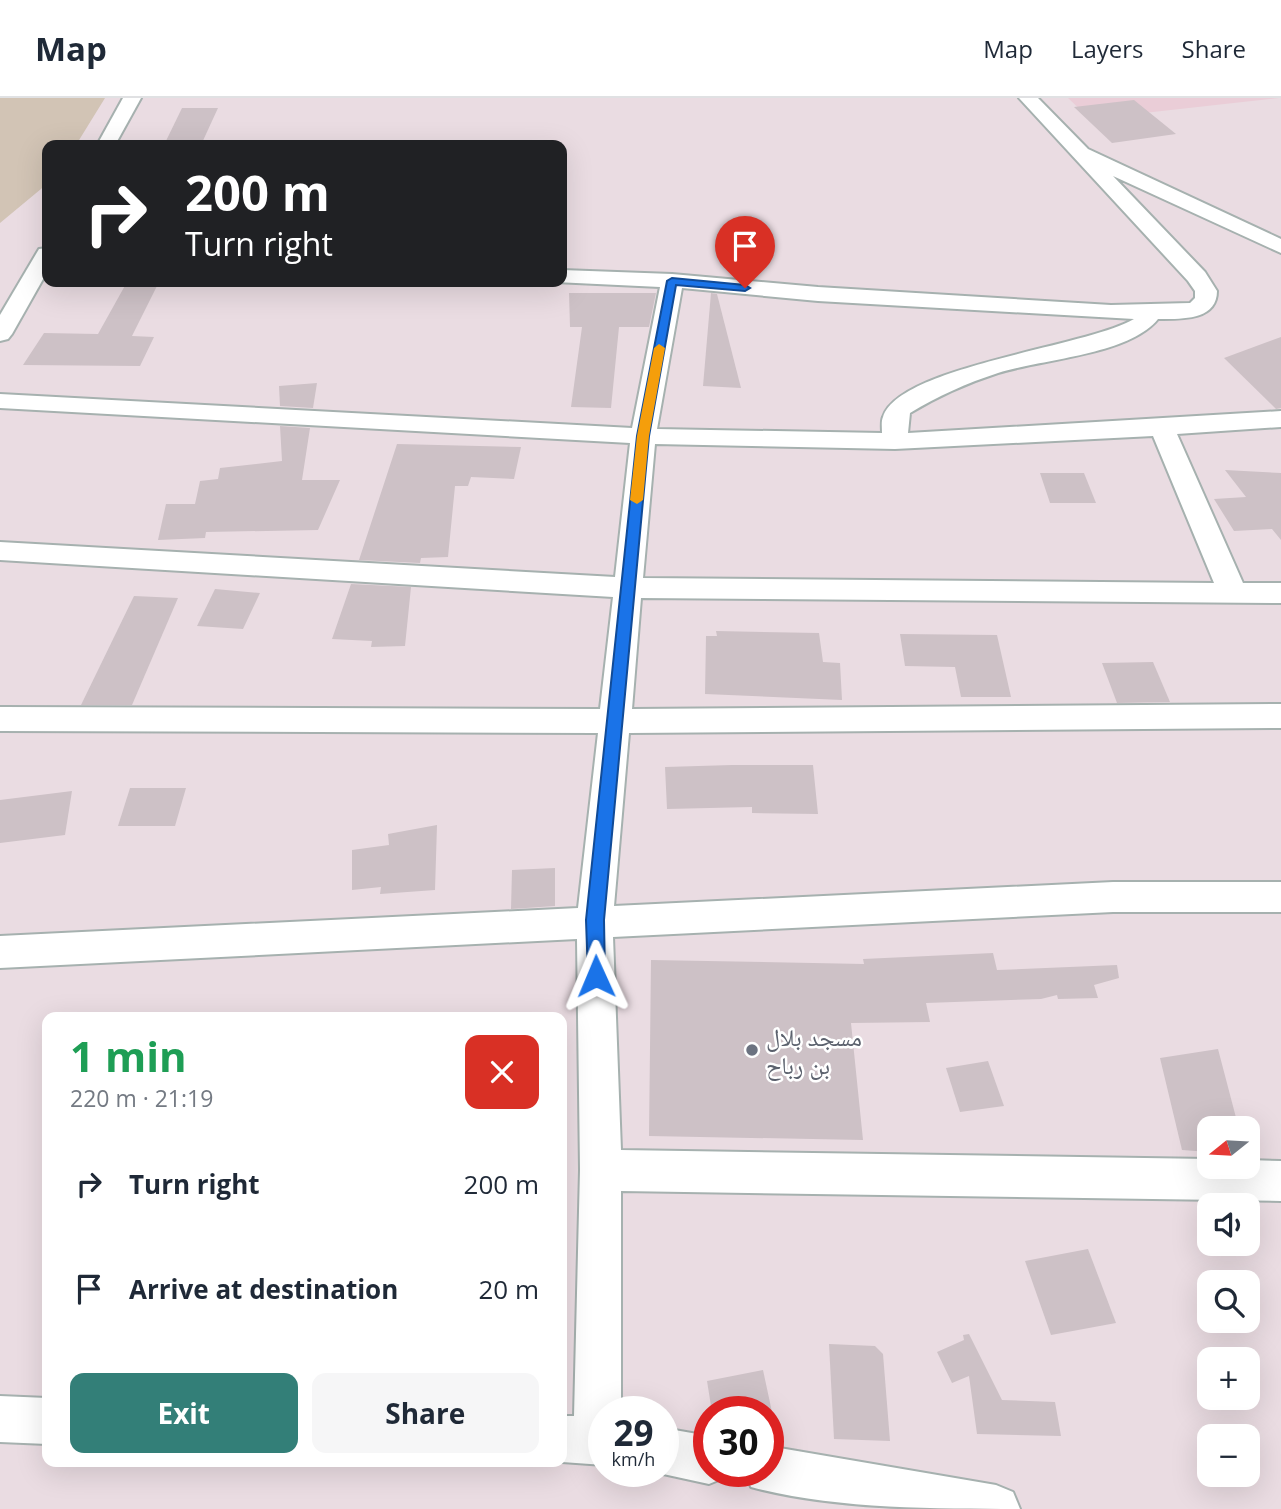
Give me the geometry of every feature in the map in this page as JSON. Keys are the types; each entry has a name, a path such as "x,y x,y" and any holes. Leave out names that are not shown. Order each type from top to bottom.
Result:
{"street":[{"path":"109,140 132,98"},
{"path":"567,277 672,281 1015,307 1152,312 1184,312 1198,308 1206,300 1206,291 1179,255 1028,98"},
{"path":"1081,153 1281,247"},
{"path":"0,334 42,263"},
{"path":"590,1396 601,1170 595,920 643,436 672,281"},
{"path":"895,441 895,417 901,408 931,390 989,368 1108,340 1141,325 1152,312"},
{"path":"0,401 643,436 895,441 1162,428 1281,419"},
{"path":"1162,428 1233,593"},
{"path":"0,551 628,588 1281,593"},
{"path":"0,719 613,721 1281,716"},
{"path":"0,952 595,920 1113,897 1281,897"},
{"path":"601,1170 1281,1181"},
{"path":"0,1419 42,1421"},
{"path":"784,1473 996,1509"}],"shaded area":[{"path":"0,98 105,98 79,140 42,140 42,188 0,223"},
{"path":"1068,98 1279,98 1090,119"}],"building":[{"path":"1134,100 1176,134 1112,143 1074,107"},
{"path":"182,108 218,108 203,140 166,140"},
{"path":"124,287 156,287 132,336 154,337 140,366 23,365 44,333 98,334"},
{"path":"569,293 656,293 649,327 619,327 611,408 571,407 582,327 570,327"},
{"path":"711,293 717,294 741,388 703,386"},
{"path":"1281,337 1281,408 1276,409 1224,358"},
{"path":"317,383 313,408 280,406 279,386"},
{"path":"280,426 310,428 302,480 340,480 318,530 206,532 205,538 158,540 166,504 195,504 200,481 218,479 220,468 282,461"},
{"path":"397,444 521,447 514,479 471,477 468,486 455,486 448,557 421,558 420,563 359,560"},
{"path":"1225,470 1281,473 1281,540 1272,529 1234,531 1214,499 1246,497"},
{"path":"1040,473 1084,473 1096,503 1050,503"},
{"path":"351,584 411,587 405,646 371,647 372,641 332,639"},
{"path":"215,589 260,593 243,629 197,626"},
{"path":"134,596 178,598 132,705 81,705"},
{"path":"716,631 819,633 823,662 840,663 842,700 705,694 706,636 717,636"},
{"path":"900,634 997,635 1011,697 961,697 955,667 905,666"},
{"path":"1153,662 1170,702 1117,703 1102,663"},
{"path":"813,765 818,814 752,813 752,807 667,809 665,767"},
{"path":"130,788 186,788 175,826 118,826"},
{"path":"72,791 65,835 0,843 0,800"},
{"path":"437,825 435,890 380,894 381,887 352,890 352,850 389,845 388,834"},
{"path":"555,868 555,906 511,909 512,870"},
{"name":"مسجد بلال بن رباح","path":"993,953 997,970 1117,965 1119,978 1094,985 1098,998 1058,999 1057,995 1041,999 926,1003 930,1022 851,1023 863,1140 649,1136 651,960 864,964 863,959"},
{"path":"1218,1049 1236,1116 1197,1116 1197,1151 1182,1150 1160,1058"},
{"path":"988,1061 1004,1106 960,1112 946,1068"},
{"path":"1088,1249 1116,1323 1051,1335 1025,1261"},
{"path":"969,1334 1002,1400 1055,1402 1061,1436 977,1434 969,1376 952,1383 937,1352 964,1340 963,1335"},
{"path":"829,1344 875,1346 883,1354 890,1441 834,1439"},
{"path":"763,1370 769,1396 709,1396 707,1381"}],"slow traffic":[{"path":"637,500 643,436 659,348"}],"place":[{"name":"مسجد بلال بن رباح","path":"752,1050"}],"route":[{"path":"596,976 595,920 643,436 672,281 745,288"}]}
